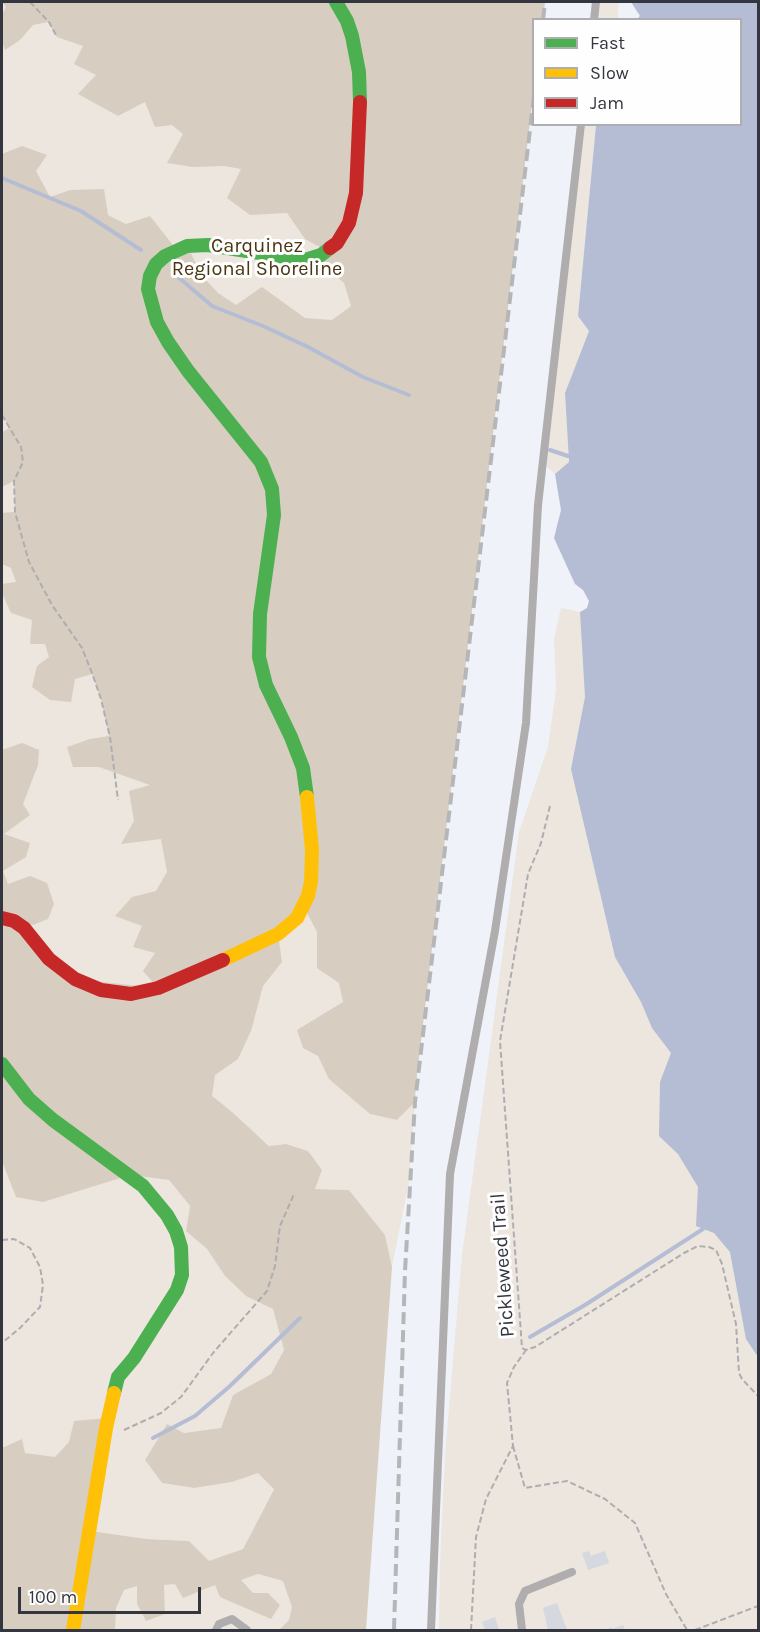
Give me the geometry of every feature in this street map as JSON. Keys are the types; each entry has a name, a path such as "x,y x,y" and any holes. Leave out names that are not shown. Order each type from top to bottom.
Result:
{"street":[{"path":"2,918 14,921 24,928 49,959 75,979 101,990 131,994 175,982 278,934 297,918 308,896 312,850 303,768 266,685 258,650 260,614 274,515 272,489 268,476 255,453 188,371 168,342 157,322 148,289 150,276 156,264 165,256 187,246 208,245 305,260 321,255 337,243 349,223 356,193 360,94 359,72 352,36 347,21 336,2"},
{"path":"2,1064 29,1099 53,1120 130,1175 156,1200 176,1231 183,1261 182,1275 177,1290 134,1358 113,1402 106,1428 73,1630"}],"lane":[{"path":"594,18 596,2"},
{"path":"431,1630 450,1174 495,931 526,723 538,505 581,126"},
{"path":"522,1630 519,1604 525,1591 572,1572"},
{"path":"216,1630 219,1624 232,1619 247,1630"}],"path":[{"path":"30,2 49,22 57,37"},
{"path":"2,415 21,447 23,462 14,481 15,512 29,562 52,605 82,648 92,673 108,727 118,800"},
{"name":"Pickleweed Trail","path":"550,806 541,843 528,874 500,1041 522,1348 526,1350 535,1347 684,1253 698,1246 709,1247 716,1250 722,1264 736,1324 739,1373 759,1396"},
{"path":"106,1428 123,1431 161,1413 181,1397 213,1353 267,1291 275,1266 280,1226 294,1194"},
{"path":"2,1240 14,1239 30,1248 40,1267 43,1285 40,1307 2,1343"},
{"path":"526,1350 514,1367 507,1383 513,1446 525,1488 567,1481 605,1499 634,1523 666,1594 687,1630"},
{"path":"471,1630 476,1537 486,1499 513,1446"},
{"path":"695,1630 759,1606"}],"green space":[{"name":"Carquinez Regional Shoreline","path":"2,2 545,2 543,18 532,18 532,104 416,1083 357,1102 370,1114 397,1120 415,1102 409,1182 392,1267 385,1235 349,1190 315,1189 322,1170 307,1151 286,1144 270,1146 256,1134 132,1175 169,1180 190,1206 186,1231 207,1249 225,1276 246,1296 273,1308 284,1350 271,1374 233,1395 221,1429 184,1433 167,1425 145,1460 162,1483 194,1488 232,1482 258,1472 274,1488 243,1549 220,1558 258,1574 311,1589 301,1630 87,1630 103,1538 201,1553 189,1541 147,1539 90,1531 85,1561 2,1564"},
{"path":"596,2 619,2 618,18 594,18"},
{"path":"581,126 596,126 578,316 589,331 565,393 569,462 555,474 542,462"},
{"path":"561,608 580,612 615,709 758,762 758,1630 439,1630 445,1455 462,1255 519,832 548,747 556,689 554,639"}],"shaded area":[{"name":"Carquinez Regional Shoreline","path":"2,2 545,2 543,18 532,18 532,104 415,1102 397,1120 370,1114 329,1079 318,1056 303,1048 297,1030 343,1002 339,983 317,968 317,932 304,907 278,934 282,962 263,986 251,1031 238,1059 215,1075 212,1096 269,1146 286,1144 308,1151 322,1170 315,1189 349,1190 385,1235 392,1267 366,1630 279,1630 289,1620 292,1607 283,1581 258,1574 241,1580 253,1593 268,1593 280,1605 271,1619 220,1597 215,1585 183,1598 175,1584 164,1585 165,1614 146,1621 137,1604 137,1586 124,1590 116,1608 115,1630 2,1630 2,1448 22,1439 25,1453 55,1457 69,1442 74,1421 108,1418 90,1531 147,1539 189,1541 209,1561 243,1549 274,1489 258,1473 232,1482 194,1488 162,1483 145,1460 167,1424 184,1433 221,1428 233,1395 271,1374 284,1350 273,1309 246,1296 225,1276 207,1249 186,1231 190,1206 169,1180 130,1175 43,1202 16,1197 2,1161 2,750 22,743 39,750 38,765 23,804 30,815 4,834 30,843 26,857 3,871 8,884 30,876 47,883 54,904 48,919 25,928 75,979 158,988 143,971 155,953 133,947 142,926 115,916 132,897 156,891 167,872 161,839 121,844 134,821 129,791 150,785 99,767 73,767 67,747 90,739 109,736 101,699 92,674 75,679 71,702 50,700 32,687 37,666 49,657 45,644 30,644 32,620 11,613 2,593 2,584 16,582 11,568 2,564 2,513 15,512 14,481 2,487 2,432 10,428 2,415 2,154 22,146 47,155 36,171 50,197 70,190 104,189 108,215 126,224 150,216 176,249 187,246 203,277 218,293 236,305 262,287 305,318 332,320 351,306 344,283 315,258 327,251 305,239 287,213 250,215 227,198 241,169 224,166 193,167 167,163 183,134 172,125 155,127 145,102 118,116 78,94 96,75 74,64 83,46 57,37 48,22 33,25 20,40 5,50 2,41 2,14 6,7"}],"water":[{"path":"631,2 758,2 758,1357 746,1339 730,1252 714,1233 696,1226 698,1187 678,1154 659,1136 660,1082 671,1053 652,1028 641,1002 615,957 571,769 585,697 580,612 587,608 589,601 583,590 575,584 554,538 561,510 555,474 569,462 565,393 589,331 578,316 596,126 742,126 742,18 638,18 640,16"}],"building":[{"path":"589,1551 591,1556 605,1551 609,1563 588,1570 582,1553"},
{"path":"557,1603 567,1630 548,1630 543,1608"},
{"path":"495,1617 499,1630 485,1630 482,1622"},
{"path":"623,1625 625,1630 603,1630 612,1627 612,1629"}],"waterway":[{"path":"2,178 81,211 141,250"},
{"path":"177,276 212,306 263,326 363,377 409,395"},
{"path":"550,450 568,456"},
{"path":"530,1337 585,1305 703,1229"},
{"path":"153,1438 195,1416 230,1386 300,1318"}],"railway":[{"path":"543,18 545,2"},
{"path":"394,1630 405,1271 415,1102 532,113"}],"traffic: fast":[{"path":"336,2 347,21 352,36 359,72 360,102"},
{"path":"307,797 303,768 266,685 259,657 260,614 274,515 272,489 261,462 188,371 168,342 157,322 148,289 150,276 156,264 165,256 187,246 208,245 305,260 321,255 330,248"},
{"path":"2,1064 29,1099 53,1120 143,1186 167,1215 176,1231 181,1247 182,1275 177,1290 134,1358 118,1377 114,1393"}],"traffic: slow":[{"path":"223,960 278,934 297,918 308,896 311,882 312,850 307,797"},
{"path":"73,1630 106,1428 114,1393"}],"traffic: jam":[{"path":"330,248 337,243 349,223 356,193 360,102"},
{"path":"2,918 14,921 24,928 49,959 75,979 101,990 131,994 158,988 223,960"}]}
